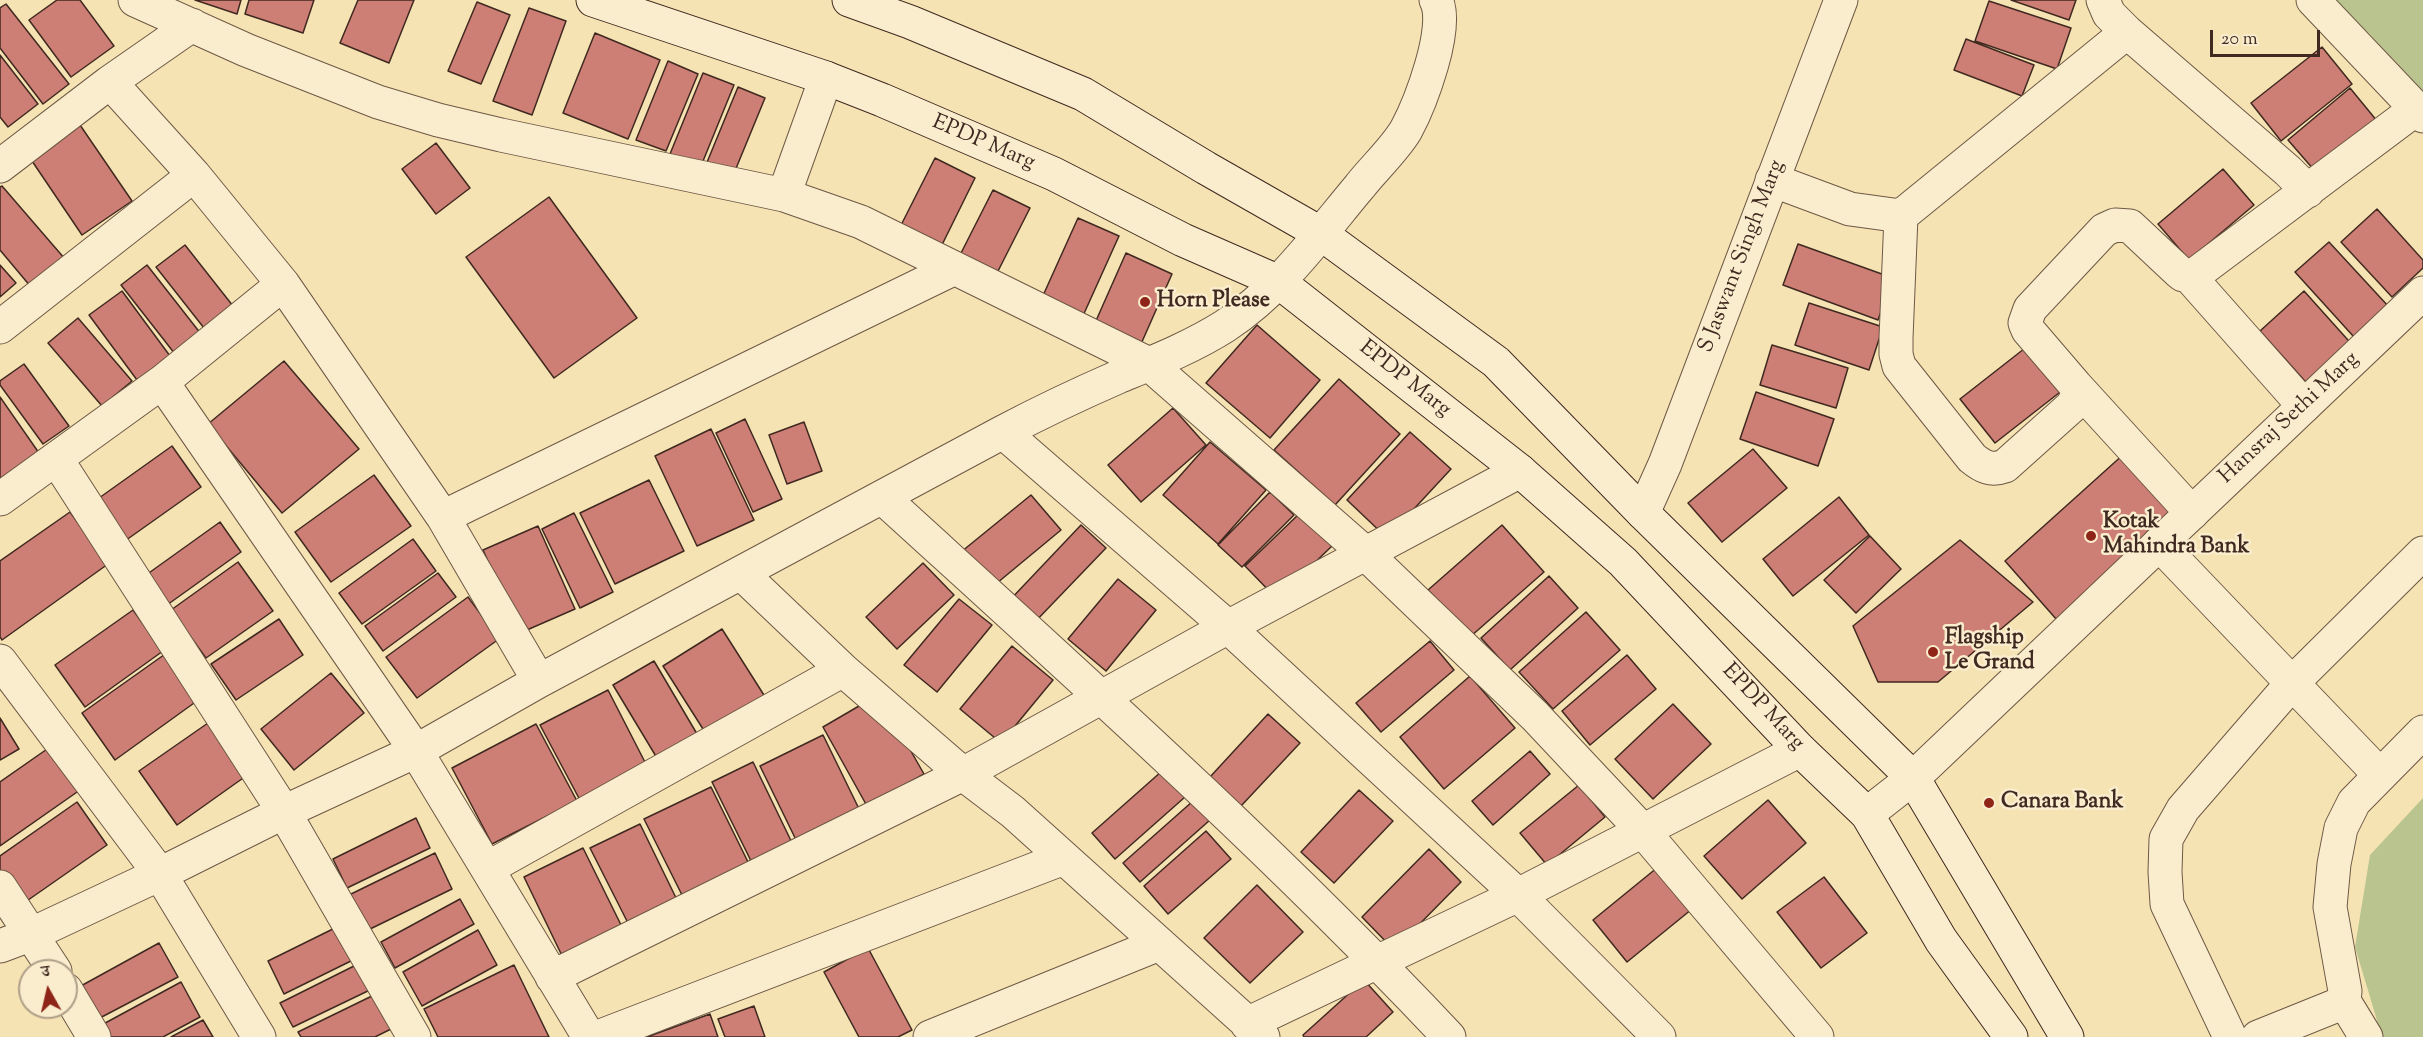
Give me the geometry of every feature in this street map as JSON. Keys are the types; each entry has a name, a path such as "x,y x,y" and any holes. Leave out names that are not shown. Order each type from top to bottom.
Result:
{"street":[{"path":"135,0 246,50 378,102 438,120 784,195 861,222 1149,364 1365,553 1535,716 1643,831 1817,1037"},
{"name":"EPDP Marg","path":"593,0 826,78 1054,174 1183,240 1279,282 1520,471 1623,562 1800,750 1867,814 1941,940 2011,1037"},
{"path":"849,0 910,22 1083,94 1320,233 1496,362 1642,513 1913,778 2067,1037"},
{"path":"0,946 32,934 160,874 284,812 416,751 539,681 1003,432 1063,401 1149,364 1223,327 1253,306 1279,282 1405,132 1422,91 1439,35 1440,13 1436,0"},
{"name":"S Jaswant Singh Marg","path":"1642,513 1665,464 1841,0"},
{"path":"2103,0 2109,14 2127,32 2288,171 2308,191"},
{"path":"2192,513 2028,330 2025,323 2026,315 2104,230 2115,225 2130,226 2183,275 2193,276 2420,112 2313,0"},
{"path":"0,166 111,82 192,26"},
{"path":"1772,180 1850,209 1901,216 2127,32"},
{"path":"784,195 826,78"},
{"path":"111,82 194,175 283,284 443,517 539,681"},
{"path":"0,327 194,175"},
{"path":"1901,216 1896,338 1899,366 1972,458 1981,466 1994,470 2005,466 2072,406 2076,397 2076,386"},
{"path":"443,517 953,269"},
{"path":"2189,276 2304,406"},
{"path":"0,499 162,382 283,284"},
{"name":"Hansraj Sethi Marg","path":"1867,814 1913,778 2423,293"},
{"path":"162,382 416,751 589,1037"},
{"path":"1003,432 1228,627 1518,895 1659,1037"},
{"path":"57,460 284,812 414,1037"},
{"path":"552,977 963,774 1228,627 1520,471"},
{"path":"882,497 1102,697 1379,963 1449,1037"},
{"path":"2158,544 2293,682 2379,775"},
{"path":"2230,1037 2167,904 2164,872 2166,839 2183,809 2293,682 2423,553"},
{"path":"741,573 843,670 963,774 1013,812 1255,1030 1379,963 1518,895 1800,750"},
{"path":"0,661 160,874 259,1037"},
{"path":"488,868 843,670"},
{"path":"2366,1037 2344,1001 2345,991 2330,907 2334,864 2341,828 2354,802 2423,732"},
{"path":"598,1037 1064,858"},
{"path":"0,887 48,959"},
{"path":"930,1037 1160,944"},
{"path":"2258,1037 2344,1001"},
{"path":"78,1010 94,1037"}],"green space":[{"path":"2329,0 2423,0 2423,99 2370,34"},
{"path":"2423,798 2423,1037 2382,1037 2355,947 2370,855"}],"building":[{"path":"57,0 80,0 114,46 71,77 29,20"},
{"path":"195,0 241,0 237,14"},
{"path":"249,0 314,0 303,33 245,14"},
{"path":"358,0 414,0 389,63 340,43"},
{"path":"2011,0 2076,0 2069,20"},
{"path":"1989,1 2071,28 2057,69 1975,41"},
{"path":"477,2 510,15 481,84 448,71"},
{"path":"6,4 69,84 43,104 0,48 0,8"},
{"path":"529,8 566,21 532,115 493,101"},
{"path":"595,33 660,60 628,139 563,113"},
{"path":"1966,39 2034,65 2022,96 1954,70"},
{"path":"2322,47 2352,84 2281,141 2251,103"},
{"path":"0,55 38,104 8,127 0,117"},
{"path":"668,61 698,74 666,151 636,140"},
{"path":"703,73 734,85 701,166 670,154"},
{"path":"738,87 765,98 730,183 703,172"},
{"path":"2350,88 2382,127 2321,178 2288,140"},
{"path":"80,125 132,201 82,235 30,158"},
{"path":"436,143 470,188 436,214 402,169"},
{"path":"935,158 975,178 936,257 895,237"},
{"path":"2223,169 2254,205 2189,260 2158,224"},
{"path":"2,186 65,259 31,287 0,250 0,187"},
{"path":"993,190 1030,208 995,277 958,259"},
{"path":"549,197 637,318 554,378 466,257"},
{"path":"2377,209 2423,260 2423,268 2392,297 2341,242"},
{"path":"1078,218 1119,236 1082,318 1041,300"},
{"path":"2329,242 2389,307 2354,337 2295,272"},
{"path":"1798,244 1893,278 1878,320 1783,285"},
{"path":"185,245 233,306 204,328 156,267"},
{"path":"1126,253 1172,274 1137,353 1091,332"},
{"path":"0,265 16,283 0,297"},
{"path":"147,265 201,334 175,354 121,285"},
{"path":"122,291 170,356 137,380 89,315"},
{"path":"2304,291 2356,349 2312,389 2260,331"},
{"path":"1809,303 1883,327 1869,370 1795,345"},
{"path":"78,318 132,381 102,406 48,343"},
{"path":"1257,325 1320,380 1270,438 1206,383"},
{"path":"1772,345 1848,368 1836,408 1760,385"},
{"path":"2029,345 2064,389 1995,443 1960,399"},
{"path":"284,361 359,449 282,513 208,424"},
{"path":"24,364 69,426 43,444 0,385 0,381"},
{"path":"1339,379 1400,434 1335,505 1274,450"},
{"path":"1756,392 1834,419 1818,466 1740,439"},
{"path":"0,397 39,453 0,480"},
{"path":"1173,408 1206,445 1141,502 1108,465"},
{"path":"745,419 782,499 753,512 716,433"},
{"path":"804,422 822,471 787,484 769,435"},
{"path":"711,429 754,520 697,546 655,456"},
{"path":"1410,432 1451,469 1387,538 1347,500"},
{"path":"1210,442 1266,490 1218,544 1163,495"},
{"path":"172,446 201,487 122,543 92,503"},
{"path":"1753,449 1787,488 1722,542 1688,503"},
{"name":"Kotak Mahindra Bank","path":"2125,453 2178,511 2057,620 2005,561"},
{"path":"374,475 411,526 331,582 295,532"},
{"path":"649,480 684,551 615,584 580,513"},
{"path":"1270,492 1294,515 1242,567 1218,545"},
{"path":"1031,495 1061,530 991,588 961,552"},
{"path":"1839,497 1869,535 1793,596 1763,559"},
{"path":"70,512 108,564 2,640 0,637 0,561"},
{"path":"1301,512 1333,545 1277,599 1245,566"},
{"path":"574,513 613,592 580,608 542,529"},
{"path":"220,522 241,552 167,605 146,575"},
{"path":"1081,525 1106,548 1032,625 1008,602"},
{"path":"1502,525 1544,572 1470,637 1428,590"},
{"path":"538,526 575,609 520,633 483,550"},
{"path":"1870,536 1901,569 1856,613 1824,580"},
{"path":"413,539 436,571 362,624 339,593"},
{"path":"1960,540 2033,602 1938,682 1878,682 1853,626"},
{"path":"238,562 273,611 206,658 171,610"},
{"path":"923,563 954,595 897,649 866,617"},
{"path":"438,573 456,597 383,651 365,626"},
{"path":"1549,576 1578,608 1510,670 1481,638"},
{"path":"1118,579 1156,610 1106,671 1068,639"},
{"path":"468,597 499,639 417,698 386,657"},
{"path":"959,599 992,625 937,692 904,665"},
{"path":"133,610 163,651 85,707 55,665"},
{"path":"1586,612 1620,650 1553,709 1519,672"},
{"path":"279,619 303,655 236,700 211,664"},
{"path":"722,629 769,703 710,740 663,666"},
{"path":"1430,641 1454,670 1381,732 1356,703"},
{"path":"1012,646 1053,680 1001,743 960,709"},
{"path":"168,652 201,698 115,760 82,713"},
{"path":"1627,655 1656,689 1590,745 1562,711"},
{"path":"654,661 700,739 660,763 613,685"},
{"path":"331,673 364,713 294,770 261,729"},
{"path":"1470,676 1515,728 1444,789 1400,737"},
{"path":"608,690 648,768 581,802 540,725"},
{"path":"1673,704 1711,744 1653,799 1615,759"},
{"path":"859,706 904,739 924,774 867,806 823,727"},
{"path":"1268,714 1300,743 1241,806 1210,777"},
{"path":"0,718 19,749 0,760"},
{"path":"208,723 246,776 177,825 139,771"},
{"path":"536,724 577,801 492,844 452,768"},
{"path":"823,735 862,815 799,846 760,766"},
{"path":"50,747 80,790 0,846 0,782"},
{"path":"1530,751 1550,774 1493,825 1472,801"},
{"path":"753,762 794,847 754,867 712,782"},
{"path":"1162,771 1185,797 1115,859 1092,833"},
{"path":"1579,785 1605,817 1547,865 1520,833"},
{"path":"711,787 751,868 685,901 644,819"},
{"path":"1359,790 1393,821 1334,883 1301,852"},
{"path":"1768,800 1806,843 1742,899 1704,856"},
{"path":"1193,801 1210,820 1140,882 1123,863"},
{"path":"77,802 107,845 21,905 0,875 0,856"},
{"path":"416,818 430,848 347,888 333,859"},
{"path":"640,824 679,904 630,927 590,848"},
{"path":"1206,831 1231,859 1168,914 1144,886"},
{"path":"583,848 626,935 566,964 524,877"},
{"path":"1429,849 1461,882 1394,950 1362,917"},
{"path":"435,853 452,889 366,931 349,895"},
{"path":"1658,867 1692,909 1627,962 1593,920"},
{"path":"1824,877 1867,933 1821,968 1777,912"},
{"path":"1257,885 1303,932 1250,983 1204,938"},
{"path":"460,899 474,924 395,968 381,942"},
{"path":"343,924 359,957 284,994 268,961"},
{"path":"478,930 497,965 422,1006 403,972"},
{"path":"159,943 178,977 96,1020 79,987"},
{"path":"868,948 912,1030 898,1037 859,1037 824,972"},
{"path":"362,962 374,988 293,1027 280,1003"},
{"path":"514,965 549,1037 438,1037 424,1009"},
{"path":"1364,980 1393,1012 1366,1037 1304,1037 1303,1035"},
{"path":"181,982 200,1017 163,1037 101,1037 96,1028"},
{"path":"374,995 391,1029 375,1037 301,1037 298,1032"},
{"path":"754,1006 765,1037 725,1037 718,1019"},
{"path":"710,1014 718,1037 647,1037"},
{"path":"203,1020 213,1037 171,1037"}],"place":[{"name":"Horn Please","path":"1145,302"},
{"name":"Kotak Mahindra Bank","path":"2091,536"},
{"name":"Flagship Le Grand","path":"1933,652"},
{"name":"Canara Bank","path":"1989,803"}]}
